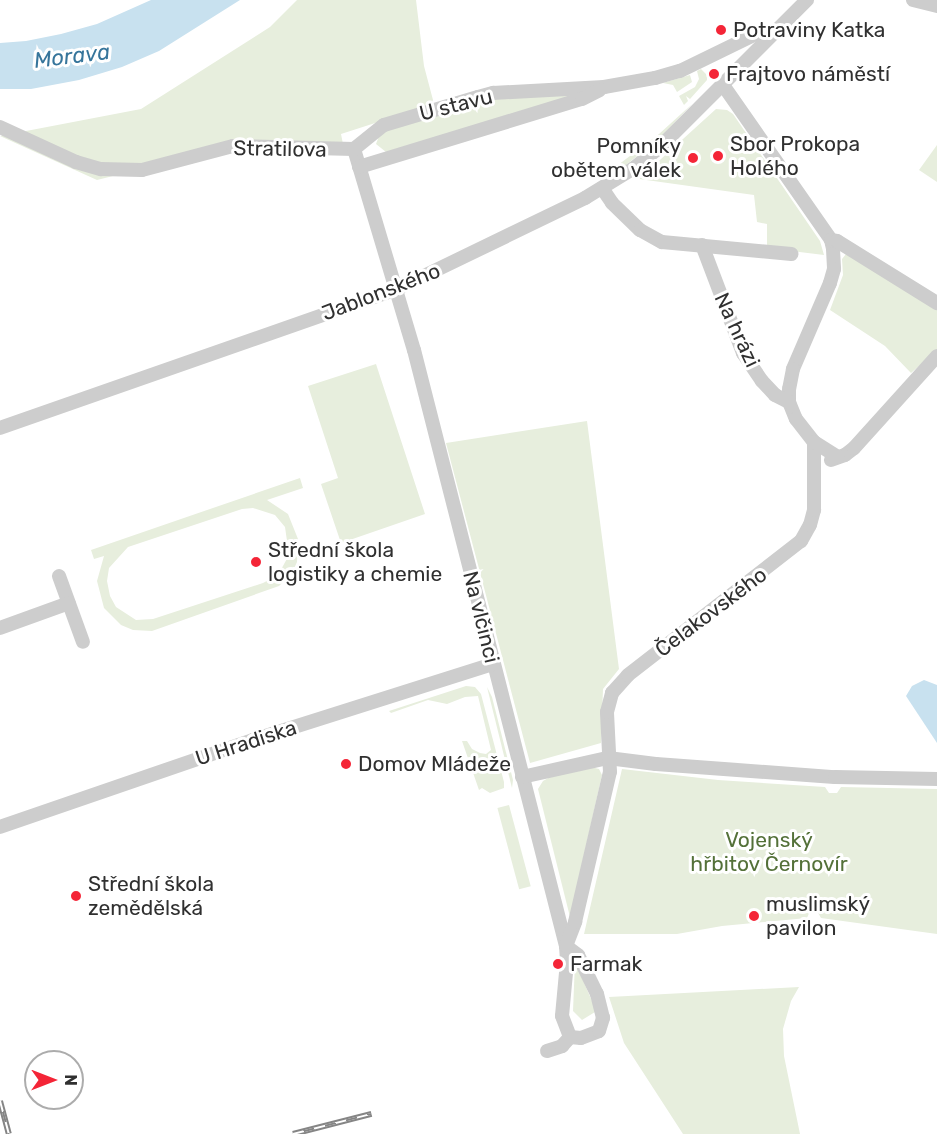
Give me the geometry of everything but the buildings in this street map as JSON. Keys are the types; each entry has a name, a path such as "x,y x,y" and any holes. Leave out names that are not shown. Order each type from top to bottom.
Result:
{"street":[{"name":"Jablonského","path":"0,428 398,289 602,188 651,155 807,0"},
{"path":"913,0 937,6"},
{"name":"U stavu","path":"354,149 384,125 486,94 604,87 680,71 756,34 777,32"},
{"path":"723,85 831,240 834,269 818,314 793,369 789,402 800,426 814,442 838,457"},
{"name":"U stavu","path":"359,167 582,99 604,87"},
{"name":"Stratilova","path":"0,127 67,158 101,169 142,170 233,146 354,149 398,289"},
{"path":"602,188 629,220 651,238 662,242 790,254"},
{"path":"831,240 837,241 937,303"},
{"name":"Na hrázi","path":"702,245 743,353 762,381 775,395 789,402"},
{"name":"Na vlčinci","path":"398,289 566,946 567,962 562,1016 570,1037 581,1038 599,1031 603,1018 597,994 578,955 566,946"},
{"path":"814,463 845,456 937,356"},
{"name":"Čelakovského","path":"566,946 578,910 610,772 608,704 616,687 801,541 810,525 814,510 814,442"},
{"path":"59,576 83,642"},
{"path":"0,628 69,603"},
{"name":"U Hradiska","path":"0,827 253,740 493,664"},
{"path":"522,777 608,758 656,764 835,777 937,779"},
{"path":"547,1051 562,1046 570,1037"}],"green space":[{"path":"297,0 416,0 424,66 433,100 431,105 341,134 343,144 229,147 97,180 0,136 141,109 270,27"},
{"path":"701,69 707,75 707,80 690,99 686,96 688,101 684,105 679,96 695,87 699,79 697,71"},
{"path":"690,75 692,82 677,92 673,85 663,83"},
{"path":"570,94 570,97 386,152 376,144 381,131 489,98"},
{"path":"692,104 660,138 617,172 618,165 659,134"},
{"path":"716,109 727,110 733,114 820,241 824,255 767,248 767,224 757,222 754,195 639,179"},
{"path":"937,145 937,182 919,170"},
{"path":"846,254 851,254 937,310 937,350 911,373 885,346 830,310 843,275 842,259"},
{"path":"376,364 425,514 341,543 321,484 338,478 308,386"},
{"path":"587,421 619,669 603,689 601,743 530,763 446,443"},
{"path":"300,478 303,488 267,500 288,514 298,539 297,562 292,573 279,586 152,631 133,630 121,625 104,608 97,581 104,556 94,559 91,550","holes":["253,508 275,515 285,527 289,555 278,575 263,583 153,619 136,620 116,607 110,596 107,581 109,568 128,547 242,509"]},
{"path":"466,686 475,687 481,694 504,782 504,788 490,793 482,788 479,790 462,741 467,741 472,749 480,753 486,754 491,750 478,696 465,697 447,704 428,700 391,713 389,711"},
{"path":"487,687 492,697 513,780 512,788"},
{"path":"591,767 599,769 602,775 570,917 538,789 543,781 550,777"},
{"name":"Vojenský hřbitov Černovír","path":"622,769 718,780 825,787 829,793 837,793 841,787 937,789 937,934 821,918 817,911 810,911 807,918 722,926 677,934 584,934"},
{"path":"509,805 531,886 519,889 497,808"},
{"path":"575,962 595,1008 595,1012 582,1020 573,1011"},
{"path":"799,987 791,1001 783,1029 784,1056 800,1134 683,1134 624,1043 609,997"}],"water":[{"name":"Morava","path":"151,0 240,0 159,51 122,67 79,80 31,89 0,89 0,43 26,41 97,24"},
{"path":"924,680 937,685 937,743 906,696 912,686"}],"railway":[{"path":"0,1101 9,1134"},
{"path":"293,1134 371,1114"}],"place":[{"name":"Potraviny Katka","path":"721,30"},
{"name":"Frajtovo náměstí","path":"714,74"},
{"name":"Sbor Prokopa Holého","path":"718,156"},
{"name":"Pomníky obětem válek","path":"693,158"},
{"name":"Střední škola logistiky a chemie","path":"256,562"},
{"name":"Domov Mládeže","path":"346,764"},
{"name":"Střední škola zemědělská","path":"76,896"},
{"name":"muslimský pavilon","path":"754,916"},
{"name":"Farmak","path":"558,964"}]}
